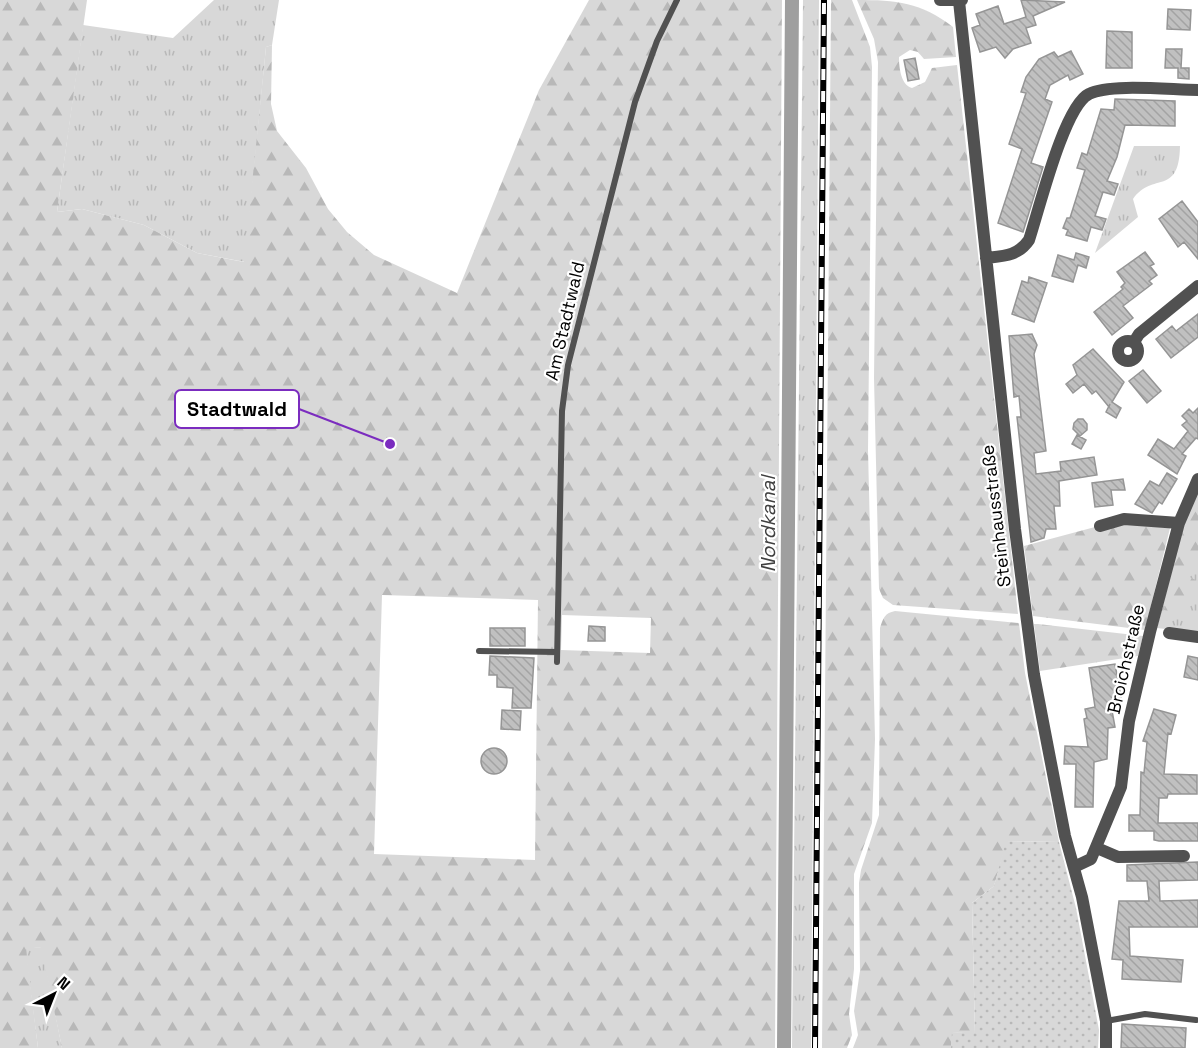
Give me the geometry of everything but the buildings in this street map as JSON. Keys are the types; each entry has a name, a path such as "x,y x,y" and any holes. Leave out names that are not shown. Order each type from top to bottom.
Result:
{"street":[{"path":"940,0 961,0"},
{"name":"Steinhausstraße","path":"961,0 1016,540 1034,675 1106,1020 1106,1048"},
{"path":"986,258 1011,255 1022,250 1029,240 1068,119 1079,101 1088,94 1114,89 1198,90"},
{"path":"1134,342 1139,333 1198,286"},
{"name":"Broichstraße","path":"1074,867 1091,859 1121,787 1129,721 1179,523 1198,479"},
{"path":"1100,526 1124,519 1179,523"},
{"path":"1169,633 1198,637"},
{"path":"1097,848 1118,857 1184,856"}],"lane":[{"name":"Am Stadtwald","path":"557,662 562,411 568,365 635,102 657,40 677,0"},
{"path":"479,651 557,652"},
{"path":"1106,1020 1145,1014 1196,1020"}],"green space":[{"path":"0,0 87,0 57,212 82,209 144,225 197,253 244,262 266,47 272,45 271,104 277,131 306,168 328,209 347,232 374,255 457,293 539,90 589,0 782,0 775,1048 62,1048 41,947 26,949 38,1048 0,1048","holes":["382,595 538,600 535,860 374,854","562,615 651,618 650,653 561,650"]},
{"path":"214,0 279,0 272,45 266,47 245,262 197,253 144,225 82,209 57,212 83,25 173,38"},
{"path":"803,0 819,0 811,1048 792,1048"},
{"path":"831,0 852,0 870,47 872,67 868,450 875,739 872,823 854,874 854,969 849,1014 852,1035 847,1048 822,1048"},
{"path":"857,0 896,2 919,7 953,27 956,57 924,59 918,52 910,50 899,57 899,66 903,80 912,88 925,82 932,68 957,65 1018,614 893,605 883,598 879,589 874,378 878,62 874,39"},
{"path":"1134,146 1180,146 1179,162 1170,178 1149,186 1133,199 1138,217 1095,253"},
{"path":"1198,492 1198,633 1157,628 1185,520"},
{"path":"1198,492 1198,551 1194,569 1185,573 1172,571 1185,520"},
{"path":"1122,523 1170,528 1145,630 1033,616 1024,546 1095,527"},
{"path":"1191,578 1196,580 1196,586 1194,596 1188,604 1176,615 1164,610 1170,579"},
{"path":"895,611 1019,623 1025,673 1059,842 1007,841 994,886 972,903 975,1034 953,1032 951,1048 853,1048 858,1035 854,1011 860,971 859,883 879,815 880,628 885,617"},
{"path":"1034,624 1143,636 1138,656 1040,671"},
{"path":"1006,841 1059,842 1076,908 1099,1030 1098,1048 951,1048 952,1032 975,1033 972,903 994,886"},
{"path":"42,947 62,1048 38,1048 25,948"}],"waterway":[{"name":"Nordkanal","path":"784,1048 792,0"}],"railway":[{"path":"815,1048 824,0"}],"place":[{"name":"Stadtwald","path":"390,444"}]}
